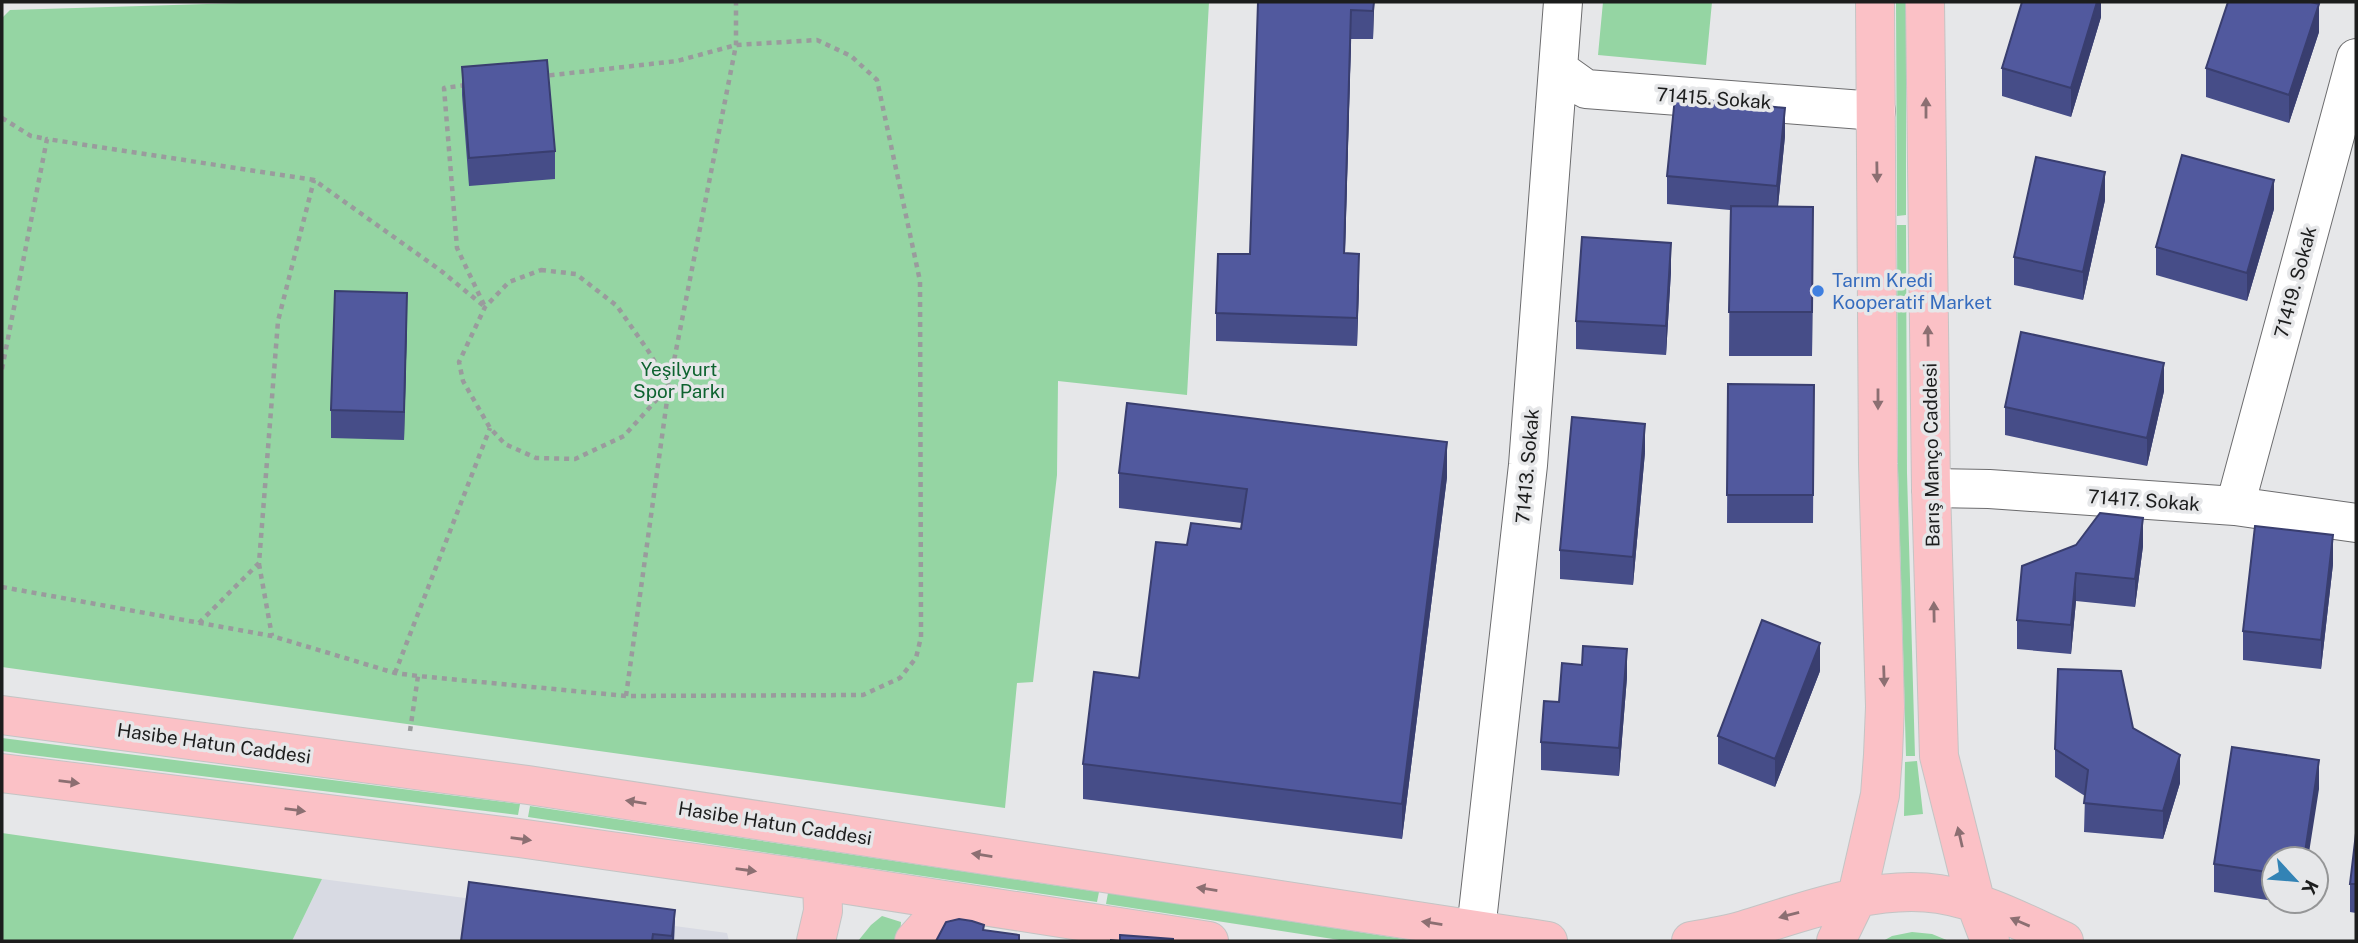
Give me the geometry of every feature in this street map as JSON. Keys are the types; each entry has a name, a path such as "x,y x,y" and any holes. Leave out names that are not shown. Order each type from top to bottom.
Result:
{"main road":[{"path":"1836,941 1856,900 1880,795 1885,707 1878,464 1875,2"},
{"name":"Barış Manço Caddesi","path":"1925,2 1931,488 1939,756 1976,904 1990,941"},
{"name":"Hasibe Hatun Caddesi","path":"2,715 528,785 1548,941"},
{"path":"2,773 520,838 822,881 1209,941"},
{"path":"816,941 823,911 822,881"},
{"path":"1692,941 1882,894 1911,892 1938,894 1976,904 2064,941"},
{"path":"914,941 954,902"}],"street":[{"name":"71413. Sokak","path":"1476,930 1528,466 1563,2"},
{"name":"71419. Sokak","path":"2235,506 2356,58"},
{"name":"71415. Sokak","path":"1558,69 1586,89 1876,111"},
{"name":"71417. Sokak","path":"1931,488 1989,489 2235,506 2356,523"}],"path":[{"path":"626,695 670,386 736,46 736,2"},
{"path":"2,587 272,636 395,673 418,676 626,695 863,695 900,678 916,657 922,637 920,281 877,80 852,56 817,40 736,46 677,61 540,77"},
{"path":"472,84 444,88 457,248 485,307"},
{"path":"2,118 31,136 314,180 440,270 485,307"},
{"path":"2,369 47,139"},
{"path":"272,636 259,563 278,321 314,180"},
{"path":"541,270 576,274 617,306 670,386 624,436 575,459 536,458 505,443 490,428 463,381 459,362 485,307 509,282 541,270"},
{"path":"2,326 10,328"},
{"path":"395,673 490,428"},
{"path":"199,622 259,563"},
{"path":"409,736 418,676"}],"shaded area":[{"path":"322,879 727,933 729,941 292,941"}],"green space":[{"name":"Yeşilyurt Spor Parkı","path":"272,2 1209,2 1187,395 1058,381 1057,475 1033,682 1017,683 1005,808 2,667 2,18 10,10"},
{"path":"1603,2 1712,2 1706,65 1598,55"},
{"path":"1896,2 1906,2 1906,215 1897,216"},
{"path":"1897,225 1906,225 1907,473 1915,756 1906,756 1898,471"},
{"path":"2,738 520,804 518,815 23,754 2,751"},
{"path":"1917,761 1923,814 1904,816 1905,762"},
{"path":"530,806 1099,892 1097,902 528,817"},
{"path":"2,833 322,879 292,941 2,941"},
{"path":"1108,893 1417,941 1346,941 1106,904"},
{"path":"882,916 901,922 900,936 895,941 858,941 871,925"},
{"path":"1912,932 1932,934 1949,941 1883,941 1892,936"}],"building":[{"path":"1258,2 1374,2 1373,11 1351,10 1344,253 1359,254 1357,318 1216,313 1218,254 1250,254"},
{"path":"2022,2 2097,2 2071,88 2002,68"},
{"path":"2228,2 2319,4 2289,95 2206,68"},
{"path":"547,60 555,151 469,158 462,67"},
{"path":"1675,97 1785,108 1777,186 1667,176"},
{"path":"2182,155 2274,180 2247,273 2156,247"},
{"path":"2036,157 2105,172 2083,272 2014,257"},
{"path":"1731,206 1813,207 1812,312 1729,312"},
{"path":"1582,237 1671,243 1666,326 1576,321"},
{"path":"335,291 407,293 404,412 331,410"},
{"path":"2021,332 2164,363 2147,438 2005,407"},
{"path":"1728,384 1814,385 1813,495 1727,495"},
{"path":"1127,403 1447,442 1402,804 1083,764 1094,672 1139,678 1156,542 1187,545 1191,523 1241,529 1247,489 1119,473"},
{"path":"1572,417 1645,424 1633,557 1560,550"},
{"path":"2100,513 2143,518 2135,579 2076,573 2071,625 2017,620 2022,566 2076,545"},
{"path":"2255,526 2333,535 2321,640 2243,631"},
{"path":"1762,620 1820,643 1775,759 1718,736"},
{"path":"1583,646 1627,649 1619,748 1541,742 1544,701 1559,702 1562,663 1582,665"},
{"path":"2058,669 2121,671 2133,728 2180,755 2163,811 2084,803 2088,770 2055,749"},
{"path":"2232,747 2319,760 2306,845 2260,845 2260,871 2214,864"},
{"path":"2356,833 2356,884 2350,884"},
{"path":"469,882 675,910 672,936 653,934 652,941 461,941"},
{"path":"959,919 984,925 983,930 1019,935 1019,941 936,941 946,922"},
{"path":"1120,935 1173,939 1173,941 1120,941"}],"place":[{"name":"Tarım Kredi Kooperatif Market","path":"1818,291"}]}
